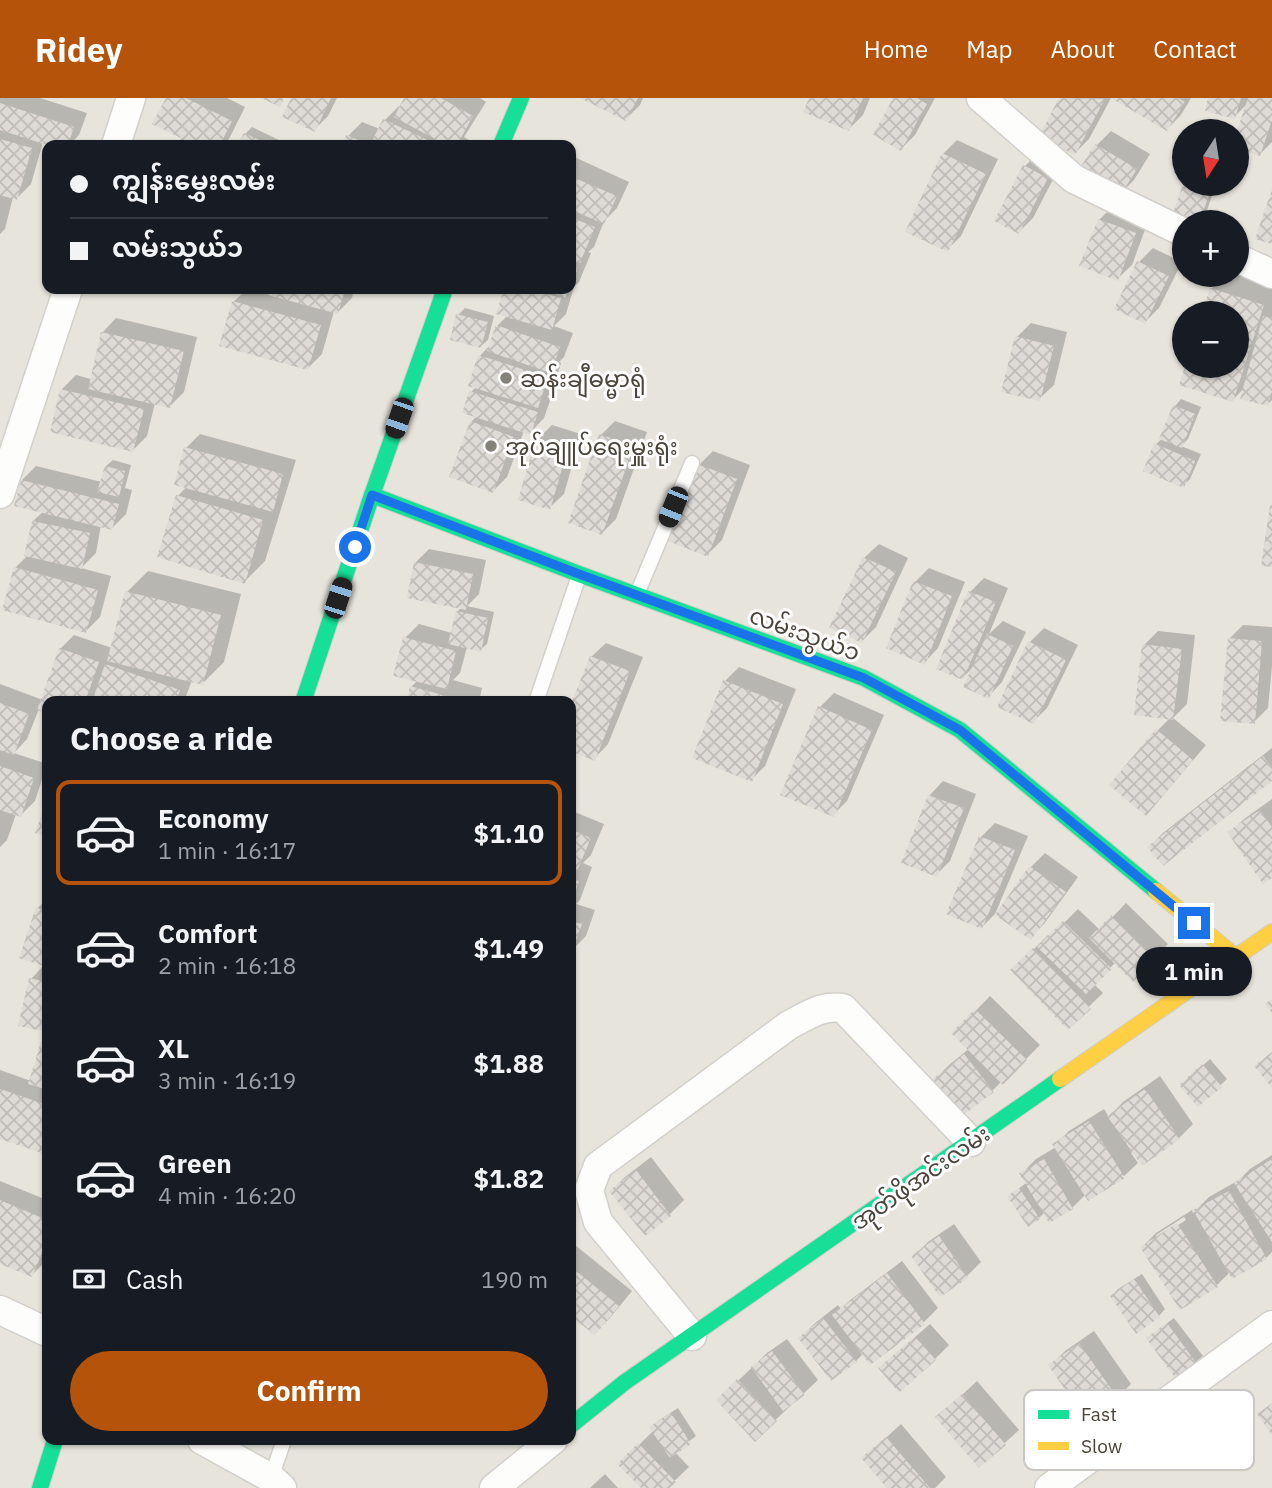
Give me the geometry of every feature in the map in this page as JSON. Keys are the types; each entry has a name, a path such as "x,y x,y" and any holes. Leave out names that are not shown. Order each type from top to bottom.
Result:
{"street":[{"path":"118,140 131,98"},
{"path":"503,140 521,98"},
{"path":"981,98 1074,179 1172,227"},
{"path":"1249,263 1272,274"},
{"path":"0,495 66,294"},
{"path":"305,696 443,294"},
{"name":"လမ်းသွယ်၁","path":"372,495 637,596 864,678 960,730 1237,958"},
{"name":"အုတ်ဖိုအင်းလမ်း","path":"576,1421 625,1382 1272,932"},
{"path":"692,1336 598,1222 589,1190 598,1166 789,1025 822,1008 844,1008 971,1142"},
{"path":"0,1310 42,1330"},
{"path":"1183,1390 1272,1325"},
{"path":"40,1488 53,1445"},
{"path":"211,1445 276,1483"},
{"path":"494,1488 547,1445"},
{"path":"1049,1488 1074,1470"}],"lane":[{"path":"637,596 692,463"},
{"path":"538,696 579,574"},
{"path":"276,1483 283,1445"}],"shaded area":[{"path":"0,98 1272,98 1272,1488 0,1488"}],"building":[{"path":"166,98 186,98 232,121 222,140 185,140 152,124"},
{"path":"261,98 284,98 280,107"},
{"path":"291,98 331,98 315,132 282,117"},
{"path":"404,98 441,98 473,116 460,140 437,140 394,117"},
{"path":"580,98 638,98 626,121"},
{"path":"809,98 863,98 849,131 803,112"},
{"path":"893,98 917,98 927,104 901,151 873,135"},
{"path":"1059,98 1105,99 1075,155 1039,136"},
{"path":"1111,98 1178,98 1185,102 1167,131"},
{"path":"1208,98 1241,98 1235,119 1205,111"},
{"path":"1248,98 1272,98 1272,120 1260,156 1250,153 1250,119 1241,119"},
{"path":"0,103 74,127 70,140 42,140 42,143 0,130"},
{"path":"383,119 427,140 375,140 373,139"},
{"path":"244,133 259,140 240,140"},
{"path":"346,135 358,140 344,140"},
{"path":"0,139 32,148 17,200 0,195"},
{"path":"1095,144 1137,169 1120,196 1078,171"},
{"path":"942,153 986,174 948,252 905,232"},
{"path":"1023,165 1048,178 1019,234 994,221"},
{"path":"576,179 617,196 604,224 576,212"},
{"path":"1272,189 1272,244 1255,239"},
{"path":"1179,196 1208,196 1204,210 1174,210"},
{"path":"576,219 595,227 580,263 576,261"},
{"path":"1098,219 1136,233 1118,281 1079,266"},
{"path":"1137,261 1169,276 1145,324 1114,309"},
{"path":"1210,288 1264,305 1249,352 1249,301 1206,301"},
{"path":"268,294 344,294 338,314"},
{"path":"502,294 546,294 561,298 552,330 496,314"},
{"path":"232,301 321,325 308,370 219,346"},
{"path":"456,314 488,322 481,348 450,340"},
{"path":"1263,316 1272,318 1272,392 1268,406 1240,399 1246,378 1249,378 1249,367"},
{"path":"496,325 560,347 551,373 487,351"},
{"path":"101,332 184,351 170,408 88,389"},
{"path":"1015,336 1054,346 1040,401 1001,392"},
{"path":"478,355 548,377 538,408 468,386"},
{"path":"1181,378 1241,378 1233,402 1179,385"},
{"path":"60,389 144,409 133,452 50,432"},
{"path":"469,391 538,412 531,435 462,413"},
{"path":"1173,405 1195,414 1182,448 1159,439"},
{"path":"470,421 514,437 493,493 449,477"},
{"path":"599,434 634,446 602,535 568,523"},
{"path":"536,438 568,448 550,510 518,500"},
{"path":"1154,443 1195,461 1184,488 1143,471"},
{"path":"184,447 283,474 273,512 174,485"},
{"path":"697,464 737,479 708,557 668,541"},
{"path":"105,466 125,471 119,497 97,492"},
{"path":"21,480 119,504 112,530 14,506"},
{"path":"176,495 263,520 245,584 157,557"},
{"path":"1272,505 1272,567 1261,566"},
{"path":"32,521 90,533 82,569 24,556"},
{"path":"863,557 896,572 862,643 829,628"},
{"path":"414,562 473,574 466,610 407,598"},
{"path":"14,567 98,590 86,633 2,610"},
{"path":"913,581 952,596 925,665 886,648"},
{"path":"125,591 221,615 203,685 107,661"},
{"path":"968,591 996,602 963,680 936,669"},
{"path":"456,611 488,618 481,652 448,644"},
{"path":"987,634 1013,646 989,699 963,687"},
{"path":"403,637 456,651 447,689 393,676"},
{"path":"1228,638 1262,641 1255,724 1220,721"},
{"path":"1028,641 1066,660 1034,724 997,707"},
{"path":"1142,644 1182,649 1173,720 1134,715"},
{"path":"59,648 99,662 87,696 42,696 42,712 37,710"},
{"path":"590,656 630,671 595,761 576,753 574,696"},
{"path":"105,664 180,690 178,696 94,696"},
{"path":"723,680 783,704 752,782 692,758"},
{"path":"410,686 447,696 408,696"},
{"path":"0,703 29,714 14,755 0,750"},
{"path":"818,706 872,730 834,817 780,795"},
{"path":"1156,729 1193,760 1146,816 1109,785"},
{"path":"1263,756 1272,767 1272,781 1163,866 1147,847"},
{"path":"0,766 34,778 21,817 0,810"},
{"path":"928,795 964,808 937,877 901,863"},
{"path":"1260,810 1272,827 1272,878 1263,884 1227,832"},
{"path":"42,813 42,835 35,833"},
{"path":"576,832 591,838 576,871"},
{"path":"979,836 1015,850 982,929 946,914"},
{"path":"1029,866 1066,892 1031,940 995,915"},
{"path":"36,907 42,909 42,965 19,958"},
{"path":"1111,915 1155,959 1133,982 1089,938"},
{"path":"1063,921 1112,969 1086,994 1037,947"},
{"path":"576,922 582,924 576,941"},
{"path":"1033,948 1091,1009 1068,1030 1010,970"},
{"path":"29,978 42,981 42,1031 18,1026"},
{"path":"1272,999 1272,1013 1265,1004"},
{"path":"975,1009 1027,1060 1003,1085 951,1033"},
{"path":"41,1042 42,1088 28,1084"},
{"path":"1272,1052 1272,1088 1254,1066"},
{"path":"964,1054 994,1092 962,1116 933,1079"},
{"path":"1202,1064 1222,1087 1198,1107 1179,1085"},
{"path":"0,1089 42,1103 42,1153 0,1139"},
{"path":"1145,1089 1180,1139 1142,1166 1107,1116"},
{"path":"1089,1121 1125,1178 1088,1201 1052,1144"},
{"path":"1044,1159 1073,1209 1049,1223 1019,1173"},
{"path":"1272,1159 1272,1242 1234,1183"},
{"path":"636,1170 671,1216 645,1236 609,1191"},
{"path":"1019,1188 1040,1219 1028,1227 1007,1196"},
{"path":"1229,1191 1267,1259 1232,1279 1193,1210"},
{"path":"0,1200 42,1218 42,1253 32,1277 0,1264"},
{"path":"1177,1223 1218,1287 1180,1310 1140,1247"},
{"path":"939,1236 968,1278 940,1297 911,1256"},
{"path":"576,1271 619,1306 595,1335 576,1321"},
{"path":"887,1273 925,1324 870,1365 832,1315"},
{"path":"1134,1279 1160,1317 1136,1334 1110,1296"},
{"path":"823,1318 857,1362 831,1381 798,1338"},
{"path":"1167,1323 1197,1364 1176,1379 1146,1338"},
{"path":"915,1337 936,1360 899,1393 878,1368"},
{"path":"1079,1343 1112,1390 1065,1390 1048,1365"},
{"path":"772,1351 805,1395 783,1411 751,1367"},
{"path":"737,1379 777,1421 755,1442 716,1400"},
{"path":"962,1394 1006,1445 979,1468 935,1417"},
{"path":"1272,1403 1272,1435 1257,1414"},
{"path":"671,1413 691,1444 670,1458 649,1427"},
{"path":"886,1437 930,1488 887,1488 861,1458"},
{"path":"638,1443 676,1482 670,1488 641,1488 617,1464"}],"traffic: fast":[{"path":"503,140 521,98"},
{"path":"305,696 443,294"},
{"path":"372,495 864,678 960,730 1156,891"},
{"path":"576,1421 625,1382 1060,1079"},
{"path":"40,1488 53,1445"}],"traffic: slow":[{"path":"1156,891 1237,958"},
{"path":"1060,1079 1272,932"}],"place":[{"name":"ဆန်းချီဓမ္မာရုံ","path":"506,378"},
{"name":"အုပ်ချူပ်ရေးမှူးရုံး","path":"491,446"}],"route":[{"path":"355,547 372,495 864,678 960,730 1194,923"}]}
